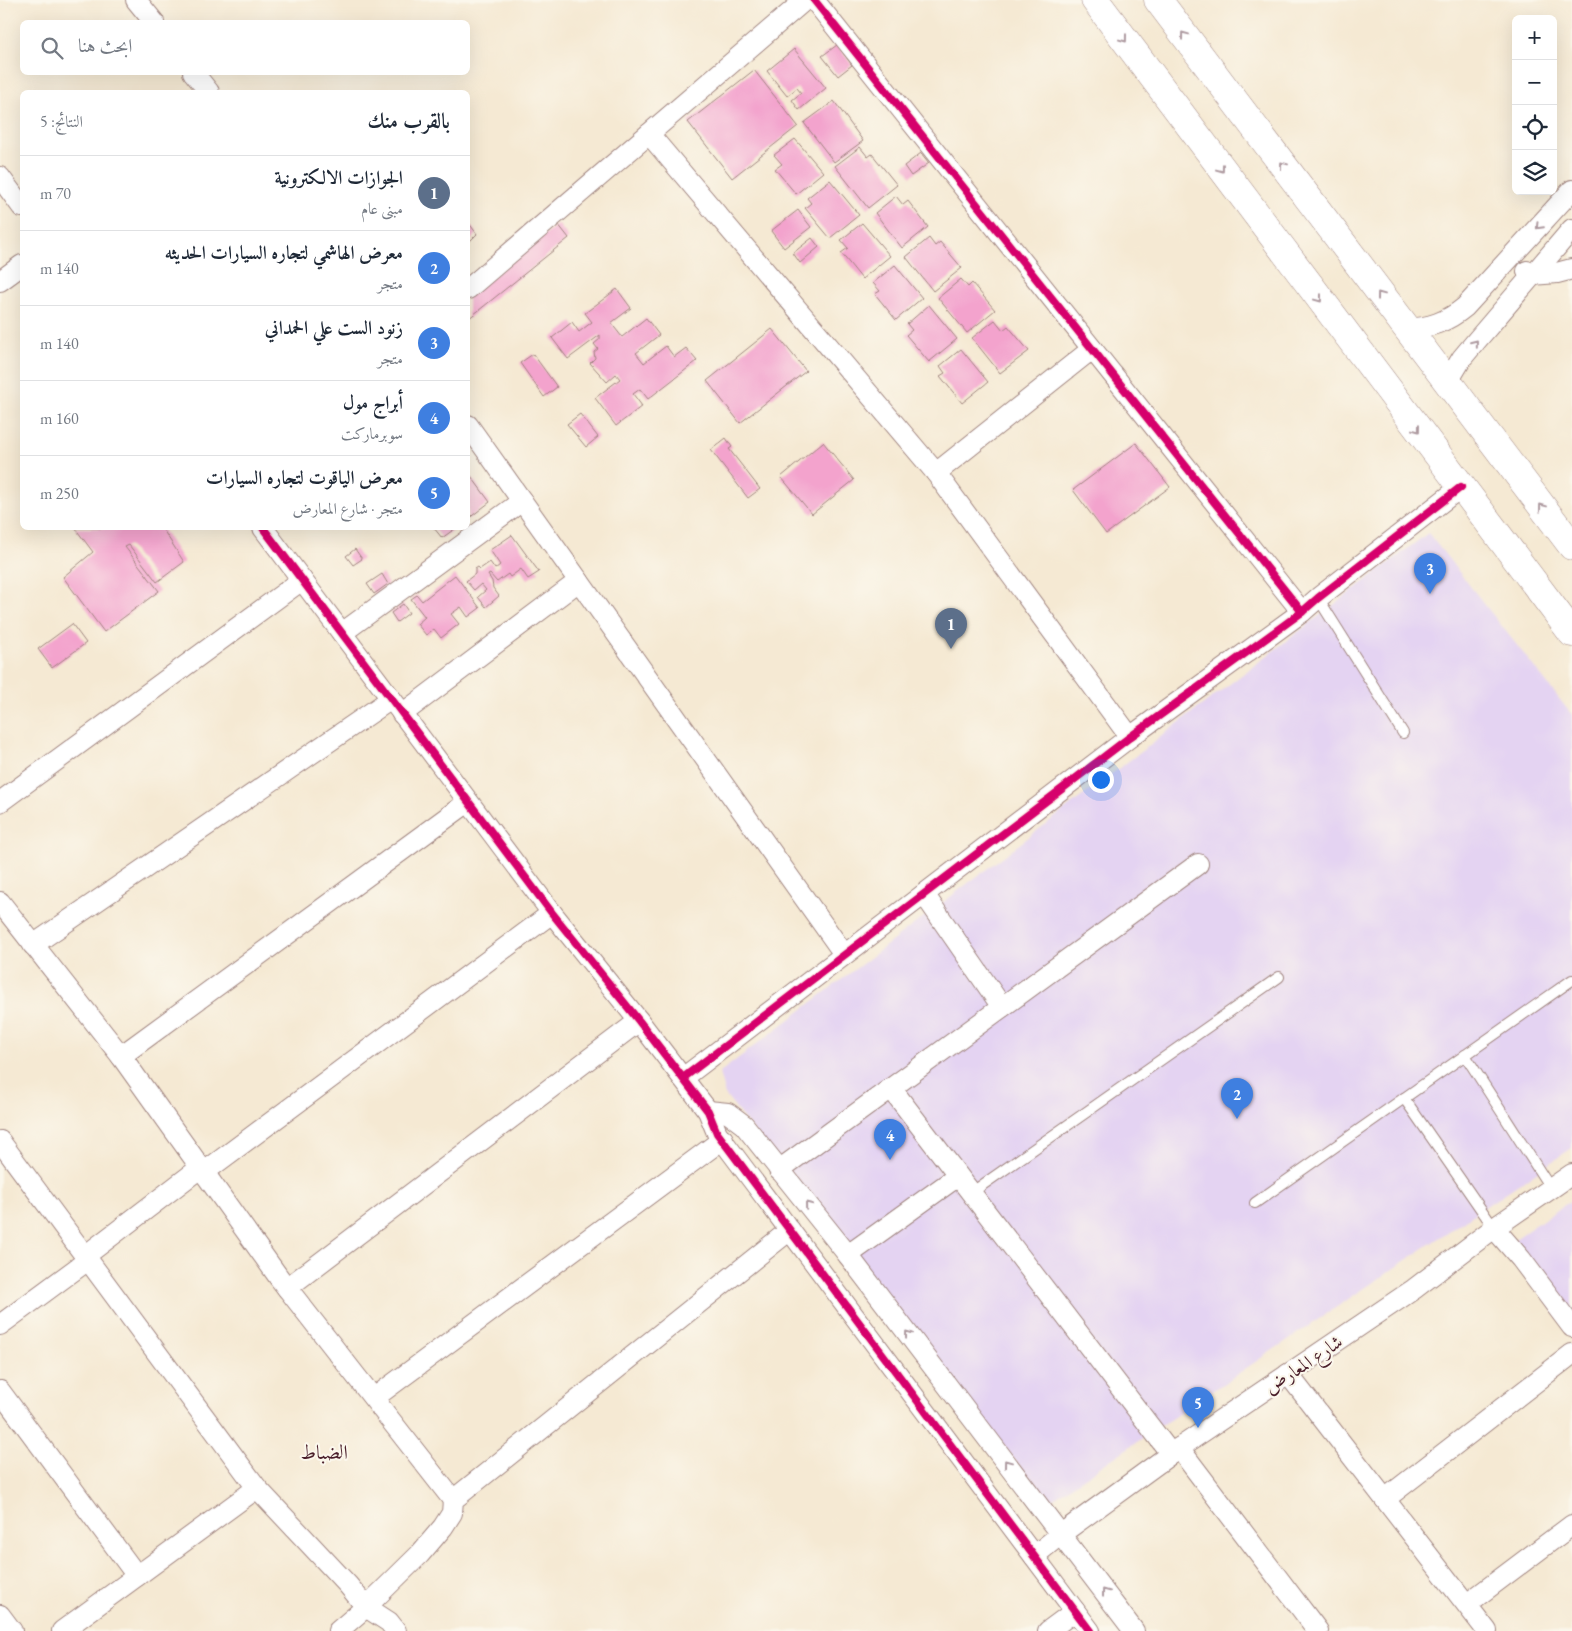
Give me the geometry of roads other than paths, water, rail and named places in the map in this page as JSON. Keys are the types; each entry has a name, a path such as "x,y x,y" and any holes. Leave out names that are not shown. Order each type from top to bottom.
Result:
{"main road":[{"path":"1095,0 1572,633"},
{"path":"1158,0 1572,546"}],"street":[{"path":"136,0 152,20"},
{"path":"470,288 805,0"},
{"path":"814,0 1302,612"},
{"path":"196,75 208,90"},
{"path":"649,134 936,473 1130,737"},
{"path":"0,177 20,204"},
{"path":"1406,329 1432,325 1456,314 1572,190"},
{"path":"1447,382 1462,358 1572,229"},
{"path":"1511,256 1532,276"},
{"path":"0,281 20,266"},
{"path":"1532,276 1572,269"},
{"path":"936,473 1092,349"},
{"path":"470,427 844,954"},
{"path":"683,1078 1130,737 1302,612 1461,487"},
{"path":"342,633 522,501"},
{"path":"264,530 552,913 640,1021 708,1110 713,1126 1090,1631"},
{"path":"0,802 302,580"},
{"path":"33,945 397,706 579,581"},
{"path":"121,1056 468,802"},
{"path":"779,1170 1198,864"},
{"path":"924,894 1002,1007"},
{"path":"0,902 121,1056 287,1288 453,1500 452,1512 443,1527 420,1554 366,1607 338,1631"},
{"path":"0,1325 201,1170 552,913"},
{"path":"287,1288 640,1021"},
{"path":"891,1088 971,1193 1318,1631"},
{"path":"708,1110 728,1113 744,1125 848,1255 1134,1631"},
{"path":"374,1398 723,1139"},
{"path":"2,1148 87,1258 257,1488 348,1585 366,1607 389,1622 396,1631"},
{"name":"شارع المعارض","path":"1034,1556 1061,1534 1175,1451 1414,1289 1494,1228 1572,1174"},
{"path":"848,1255 958,1176"},
{"path":"1494,1228 1521,1259 1572,1327"},
{"path":"453,1500 790,1230"},
{"path":"1386,1499 1572,1354"},
{"path":"1288,1374 1487,1631"},
{"path":"0,1391 137,1576"},
{"path":"62,1631 257,1488"},
{"path":"1467,1604 1572,1525"},
{"path":"1048,1631 1076,1611"},
{"path":"0,1615 12,1631"}],"lane":[{"path":"1318,598 1403,733"},
{"path":"971,1193 1279,977"},
{"path":"1255,1202 1572,980"},
{"path":"1466,1055 1551,1189"},
{"path":"1404,1098 1494,1228"}],"place":[{"name":"زنود الست علي الحمداني","path":"1430,594"},
{"name":"الجوازات الالكترونية","path":"951,649"},
{"name":"معرض الهاشمي لتجاره السيارات الحديثه","path":"1237,1119"},
{"name":"أبراج مول","path":"890,1160"},
{"name":"معرض الياقوت لتجاره السيارات","path":"1198,1428"}],"district":[{"name":"الضباط","path":"324,1452"}]}
